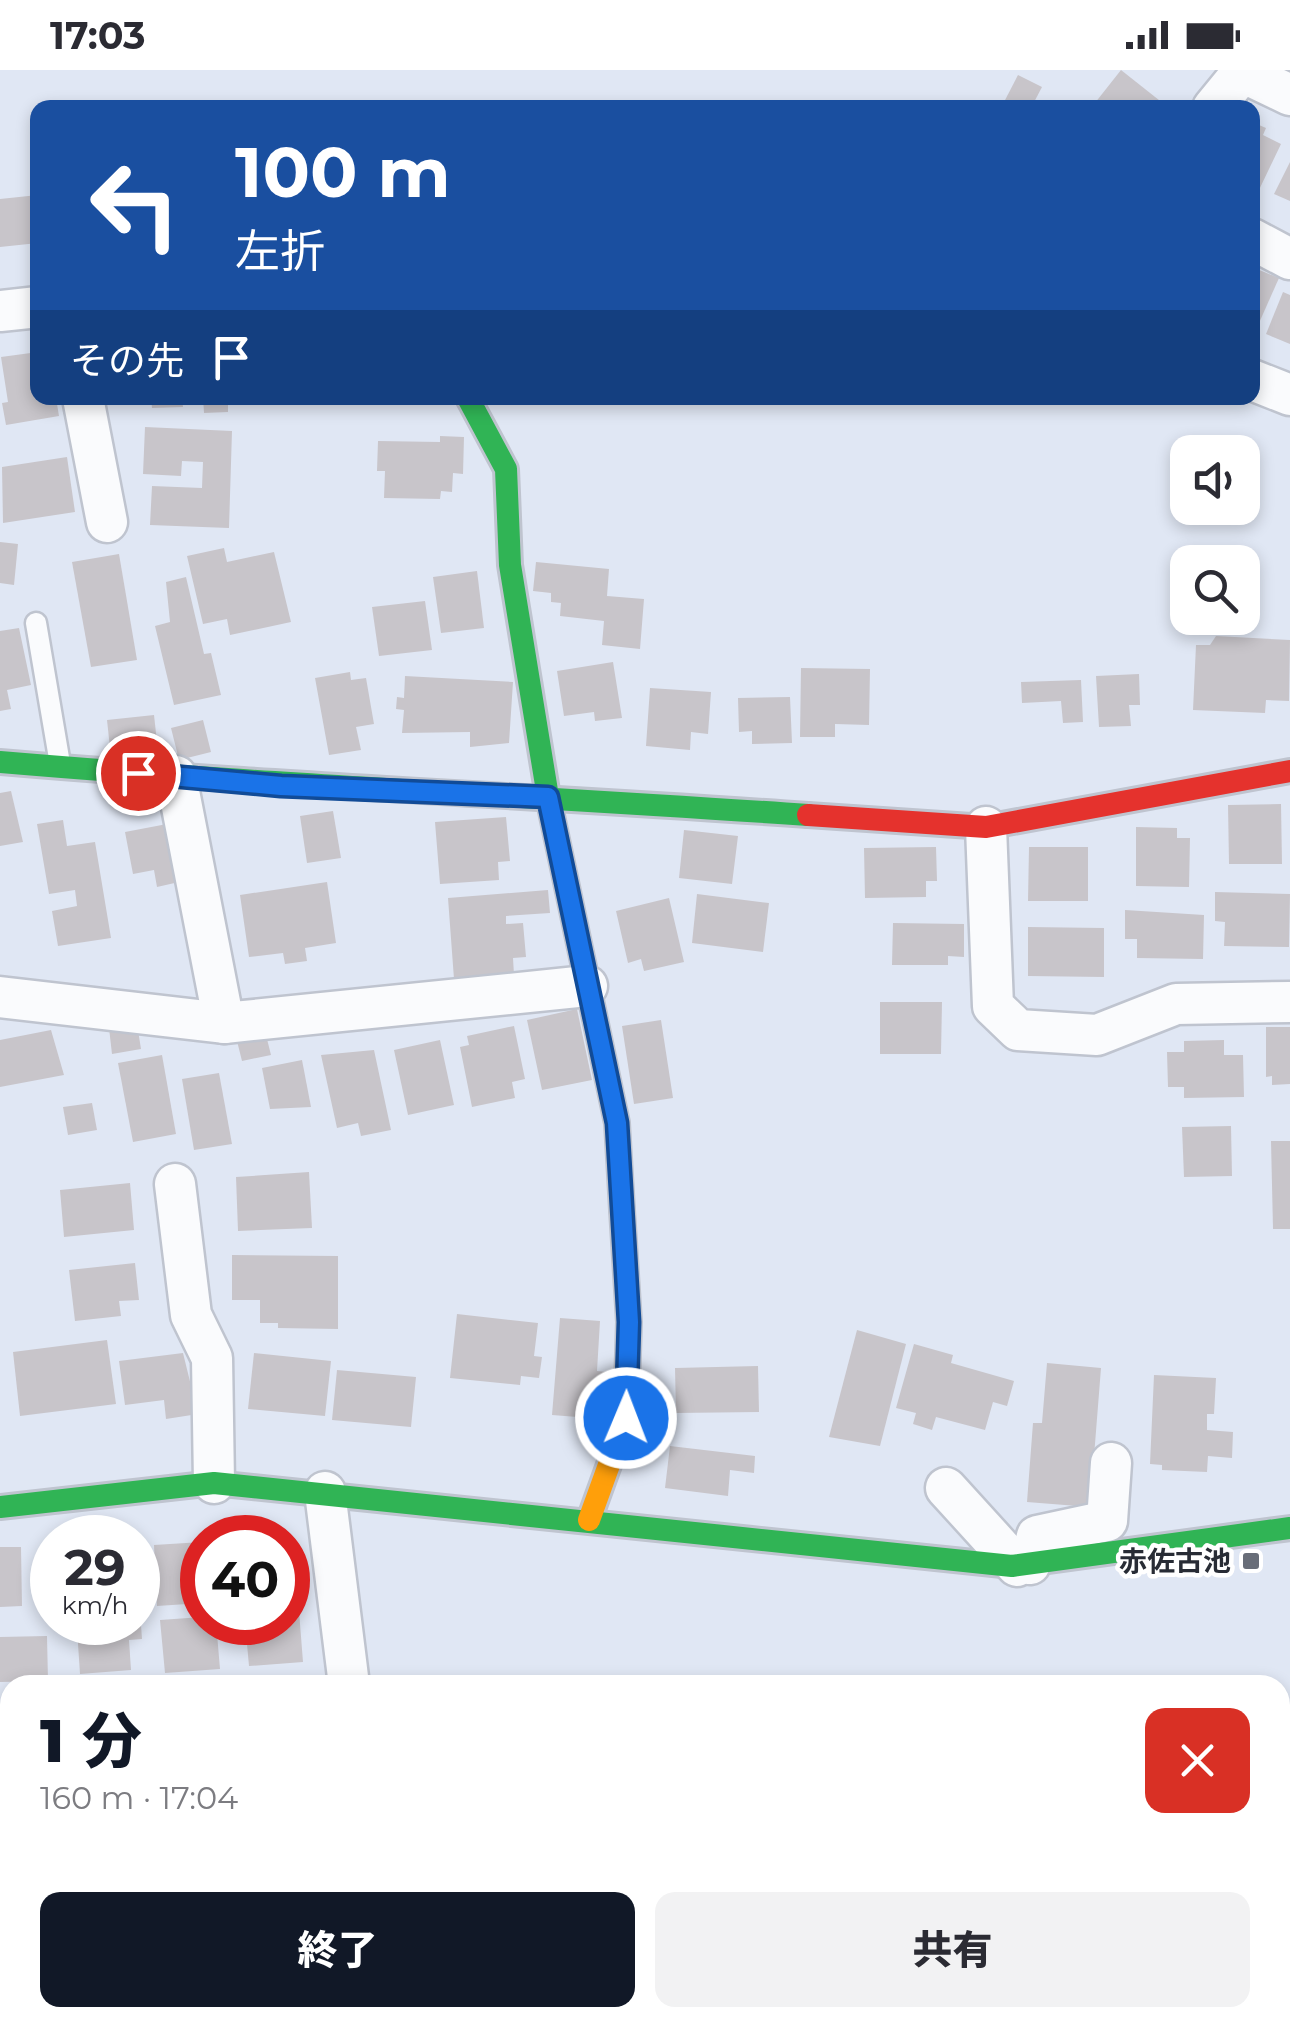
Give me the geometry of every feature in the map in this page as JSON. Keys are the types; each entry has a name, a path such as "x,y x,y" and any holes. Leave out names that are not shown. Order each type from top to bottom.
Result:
{"street":[{"path":"1219,100 1243,71 1290,95"},
{"path":"1260,242 1290,259"},
{"path":"0,311 30,308"},
{"path":"1260,383 1290,395"},
{"path":"85,405 107,522"},
{"path":"472,405 506,468 510,565 548,797 617,1123 629,1322 626,1418 589,1520"},
{"path":"0,762 281,786 548,797 986,827 1290,771"},
{"path":"176,776 224,1022"},
{"path":"986,827 994,1006 1018,1030 1097,1034 1176,1004 1290,1002"},
{"path":"0,996 224,1022 587,986"},
{"path":"175,1184 191,1315 212,1358 214,1482"},
{"path":"1023,1565 1038,1536 1108,1521 1112,1463"},
{"path":"0,1508 214,1482 1023,1565 1290,1528"},
{"path":"946,1488 1023,1565"},
{"path":"325,1492 347,1675"}],"lane":[{"path":"36,624 60,766"}],"building":[{"path":"1121,70 1159,100 1097,100"},
{"path":"1018,75 1042,87 1035,100 1005,100"},
{"path":"1260,125 1266,128 1263,135 1281,144 1260,188"},
{"path":"1290,162 1290,201 1274,194"},
{"path":"30,196 30,244 0,247 0,199"},
{"path":"1260,270 1279,278 1260,321"},
{"path":"1283,292 1290,295 1290,344 1266,334"},
{"path":"30,353 30,405 57,405 59,416 6,425 2,403 8,402 1,357"},
{"path":"152,405 183,407 152,408"},
{"path":"203,405 228,405 228,412 204,413"},
{"path":"145,427 232,431 229,528 150,525 152,486 202,488 203,462 182,461 181,476 143,474"},
{"path":"440,436 464,437 463,474 453,473 452,492 441,491 440,499 384,498 385,471 377,471 378,441 440,442"},
{"path":"67,457 75,512 3,523 2,467"},
{"path":"0,542 18,544 14,585 0,583"},
{"path":"224,548 227,562 274,552 291,622 230,635 227,619 203,624 187,556"},
{"path":"119,554 137,660 91,667 72,562"},
{"path":"536,562 609,569 607,596 644,599 640,649 602,645 604,621 560,616 561,603 551,602 551,593 533,591"},
{"path":"477,571 484,628 441,633 433,577"},
{"path":"186,577 204,654 211,653 221,695 174,705 155,626 170,622 166,582"},
{"path":"425,601 432,650 379,656 372,607"},
{"path":"19,628 31,685 7,690 11,709 0,711 0,631"},
{"path":"1216,636 1290,640 1289,701 1266,700 1265,713 1193,710 1196,645 1210,645"},
{"path":"613,662 622,718 595,721 594,712 564,716 557,671"},
{"path":"801,668 870,669 869,725 835,724 835,737 800,737"},
{"path":"350,672 351,680 366,678 374,724 356,727 361,750 329,755 315,678"},
{"path":"1139,674 1140,705 1129,705 1131,726 1099,727 1096,676"},
{"path":"405,676 513,682 509,743 470,747 470,732 402,733 404,710 396,709 397,697 404,698"},
{"path":"1081,680 1083,722 1063,723 1061,701 1022,703 1021,682"},
{"path":"650,688 711,692 708,734 691,732 690,750 646,746"},
{"path":"790,697 792,743 752,744 752,731 739,732 738,698"},
{"path":"154,715 157,742 110,748 107,720"},
{"path":"203,720 211,752 179,760 171,728"},
{"path":"11,791 23,842 0,846 0,793"},
{"path":"1281,804 1282,864 1229,864 1228,805"},
{"path":"333,811 341,858 307,863 300,816"},
{"path":"506,817 510,861 498,862 499,880 440,884 435,822"},
{"path":"63,820 67,846 95,842 111,938 58,946 52,911 77,906 75,890 49,894 37,824"},
{"path":"167,824 179,882 157,887 154,870 133,874 125,832"},
{"path":"1136,827 1177,828 1177,838 1190,838 1189,887 1136,886"},
{"path":"684,830 738,836 732,884 679,878"},
{"path":"936,847 937,881 926,881 926,897 865,898 864,848"},
{"path":"1029,847 1088,847 1088,901 1028,901"},
{"path":"327,882 336,943 305,948 307,961 285,964 283,953 249,957 240,895"},
{"path":"548,890 550,913 506,916 506,924 523,923 526,957 513,958 514,975 454,979 448,898"},
{"path":"1215,892 1290,894 1289,947 1224,946 1225,922 1215,921"},
{"path":"697,894 769,903 763,952 692,943"},
{"path":"669,898 684,962 644,971 641,959 628,963 616,911"},
{"path":"1125,910 1204,915 1203,959 1137,958 1137,939 1125,939"},
{"path":"893,923 964,924 964,957 948,956 948,965 892,965"},
{"path":"1028,927 1104,928 1104,977 1028,976"},
{"path":"880,1002 942,1002 941,1054 880,1054"},
{"path":"577,1009 592,1080 542,1090 527,1020"},
{"path":"661,1020 673,1098 634,1104 622,1026"},
{"path":"137,1024 141,1049 112,1054 109,1028"},
{"path":"514,1026 525,1079 512,1082 515,1098 472,1107 460,1047 469,1045 467,1036"},
{"path":"1266,1027 1290,1027 1290,1084 1272,1085 1272,1076 1266,1077"},
{"path":"51,1030 64,1075 0,1087 0,1040"},
{"path":"265,1031 271,1055 242,1061 236,1037"},
{"path":"440,1040 454,1105 408,1115 394,1050"},
{"path":"1224,1040 1224,1055 1243,1055 1244,1097 1184,1098 1184,1087 1168,1087 1167,1052 1184,1052 1184,1041"},
{"path":"374,1050 391,1130 361,1136 358,1123 337,1128 321,1055"},
{"path":"162,1055 176,1134 133,1142 118,1063"},
{"path":"302,1060 311,1107 270,1109 262,1068"},
{"path":"219,1073 232,1144 194,1150 182,1079"},
{"path":"92,1103 97,1130 68,1135 63,1107"},
{"path":"1231,1126 1232,1176 1184,1177 1182,1127"},
{"path":"1271,1141 1290,1141 1290,1229 1273,1229"},
{"path":"309,1172 312,1228 238,1231 236,1177"},
{"path":"130,1183 134,1230 64,1237 60,1190"},
{"path":"232,1255 338,1256 338,1329 278,1328 278,1323 260,1323 260,1300 232,1300"},
{"path":"135,1263 139,1300 119,1301 121,1316 75,1321 69,1270"},
{"path":"457,1314 538,1323 534,1356 542,1357 539,1378 521,1376 520,1385 450,1378"},
{"path":"560,1318 600,1321 597,1371 607,1372 603,1419 552,1415"},
{"path":"857,1330 906,1344 880,1446 829,1437"},
{"path":"107,1340 116,1404 20,1416 13,1352"},
{"path":"914,1344 953,1355 951,1363 1014,1381 1007,1406 993,1402 985,1430 936,1417 932,1430 913,1424 916,1413 896,1408"},
{"path":"183,1353 198,1414 166,1419 164,1400 125,1405 119,1361"},
{"path":"254,1353 331,1361 325,1416 248,1409"},
{"path":"1047,1363 1101,1368 1090,1507 1027,1502 1033,1423 1042,1423"},
{"path":"758,1366 759,1412 676,1413 675,1368"},
{"path":"337,1370 416,1377 411,1427 332,1420"},
{"path":"1154,1375 1216,1378 1214,1414 1207,1414 1207,1430 1233,1432 1232,1458 1208,1456 1207,1472 1162,1470 1162,1465 1150,1464"},
{"path":"670,1446 755,1456 754,1473 730,1470 728,1496 665,1488"},
{"path":"180,1543 180,1604 160,1606 160,1545"},
{"path":"0,1547 21,1547 22,1606 0,1607"},
{"path":"180,1619 180,1645 218,1645 220,1669 165,1673 160,1620"},
{"path":"30,1636 30,1645 47,1645 48,1675 0,1675 0,1637"},
{"path":"78,1645 129,1645 131,1670 80,1674"},
{"path":"247,1645 302,1645 303,1662 249,1666"}],"traffic: fast":[{"path":"472,405 506,469 510,565 548,797 617,1123 622,1210"},
{"path":"0,762 808,815"},
{"path":"0,1507 214,1483 1012,1566 1290,1528"}],"traffic: slow":[{"path":"589,1520 626,1418 629,1322 622,1210"}],"traffic: jam":[{"path":"808,815 986,827 1290,771"}],"place":[{"name":"赤佐古池","path":"1251,1561"}],"route":[{"path":"138,773 281,786 548,797 617,1123 629,1322 626,1418"}]}
